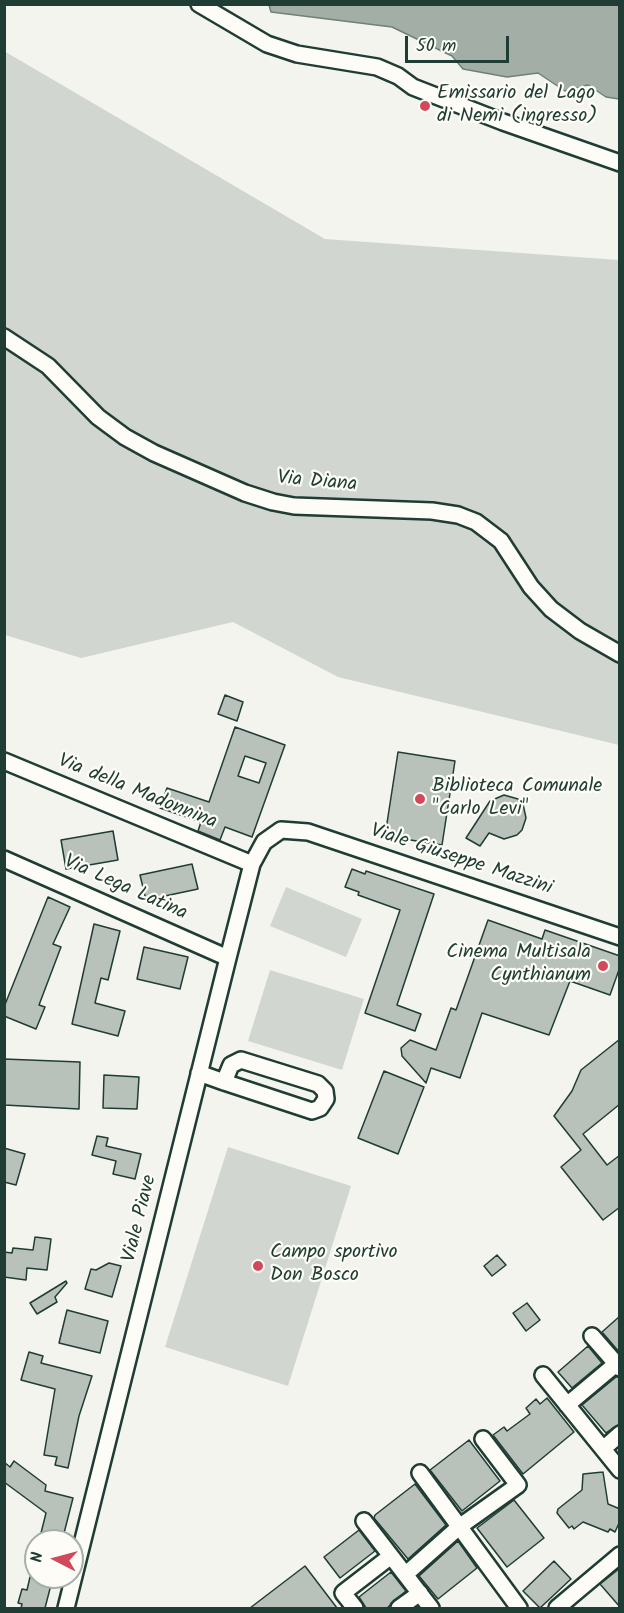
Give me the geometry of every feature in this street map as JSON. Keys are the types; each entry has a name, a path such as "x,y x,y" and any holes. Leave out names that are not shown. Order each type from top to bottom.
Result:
{"street":[{"path":"199,4 267,44 297,54 377,67 398,76 413,87 503,122 620,163"},
{"name":"Via Diana","path":"4,337 41,360 98,417 125,437 154,453 245,493 294,506 416,509 458,515 476,522 501,541 544,603 580,631 620,654"},
{"name":"Via della Madonnina","path":"4,761 252,864"},
{"name":"Viale Piave","path":"66,1608 252,864 264,842 275,833 288,828"},
{"name":"Viale Giuseppe Mazzini","path":"288,828 308,832 620,937"},
{"name":"Via Lega Latina","path":"4,859 228,958"},
{"path":"199,1073 224,1082 312,1111 320,1108 326,1099 325,1090 318,1084 241,1060 231,1065 224,1082"},
{"path":"567,1406 618,1366 592,1336"},
{"path":"543,1375 620,1470"},
{"path":"603,1449 620,1434"},
{"path":"406,1574 459,1527 518,1485 483,1439"},
{"path":"420,1473 519,1608"},
{"path":"364,1521 431,1608"},
{"path":"557,1608 620,1555"},
{"path":"355,1608 343,1593 391,1556"},
{"path":"399,1608 420,1593"}],"shaded area":[{"path":"269,5 619,5 619,99 606,97 588,85 565,91 538,73 507,77 463,69 452,56 392,27 271,12"},
{"path":"4,51 325,239 619,260 619,745 338,677 233,622 81,658 5,635"},
{"path":"286,887 362,919 346,957 270,926"},
{"path":"270,970 364,999 342,1070 248,1041"},
{"name":"Campo sportivo Don Bosco","path":"228,1147 351,1186 288,1386 165,1347"}],"building":[{"path":"225,695 243,702 237,721 218,714"},
{"path":"235,727 285,745 252,837 225,827 220,840 198,831 201,822 160,808 167,788 209,802","holes":["245,756 266,763 259,783 238,776"]},
{"name":"Biblioteca Comunale \"Carlo Levi\"","path":"398,752 455,761 442,845 385,836"},
{"path":"504,795 518,799 523,804 526,818 522,830 517,835 504,839 489,833 480,846 466,838 490,801"},
{"path":"113,831 118,860 66,869 61,840"},
{"path":"192,864 198,889 146,900 140,875"},
{"path":"352,869 365,874 366,871 434,894 397,1005 421,1014 415,1031 365,1013 400,910 358,895 359,892 345,887"},
{"path":"48,897 70,907 53,944 61,947 39,1005 45,1007 36,1029 4,1016 4,1007"},
{"path":"488,920 542,939 545,930 620,956 620,967 610,995 570,981 549,1035 482,1013 460,1078 431,1068 426,1083 402,1056 401,1048 410,1040 436,1050 451,1008 456,1010"},
{"path":"94,924 120,931 108,980 101,978 95,1003 125,1011 118,1036 72,1024"},
{"path":"144,947 188,957 180,989 137,979"},
{"path":"620,1039 620,1104 583,1134 607,1165 620,1155 620,1207 603,1220 561,1167 581,1150 554,1116 572,1091 581,1070"},
{"path":"4,1059 80,1062 79,1109 4,1105"},
{"path":"384,1071 424,1087 398,1154 358,1138"},
{"path":"104,1075 139,1077 137,1109 103,1108"},
{"path":"97,1136 108,1138 106,1146 141,1154 135,1179 113,1174 116,1161 92,1155"},
{"path":"4,1148 25,1154 16,1185 4,1182"},
{"path":"35,1237 51,1239 47,1270 27,1268 26,1280 4,1277 4,1252 12,1253 13,1248 33,1250"},
{"path":"497,1255 506,1265 492,1276 484,1266"},
{"path":"109,1263 121,1266 112,1297 85,1289 91,1269 96,1270"},
{"path":"66,1281 67,1283 55,1297 57,1302 37,1314 30,1303"},
{"path":"527,1303 540,1320 526,1331 513,1313"},
{"path":"67,1310 108,1321 100,1353 59,1343"},
{"path":"620,1316 620,1353 602,1332"},
{"path":"588,1346 602,1363 572,1388 558,1372"},
{"path":"29,1352 43,1356 41,1363 92,1376 79,1416 68,1468 55,1465 57,1457 44,1455 55,1389 21,1380"},
{"path":"616,1377 620,1377 620,1424 606,1433 582,1405"},
{"path":"547,1398 574,1432 523,1474 493,1435 504,1427 507,1431 530,1414 526,1408 536,1399 540,1404"},
{"path":"469,1440 500,1481 462,1511 430,1470"},
{"path":"14,1461 46,1485 45,1491 73,1498 65,1529 42,1529 46,1513 4,1482 4,1462 10,1467"},
{"path":"603,1472 608,1504 620,1509 620,1521 615,1532 610,1529 608,1532 583,1522 574,1529 572,1526 569,1528 557,1513 558,1509 582,1490 583,1474"},
{"path":"415,1484 446,1525 408,1559 374,1518"},
{"path":"514,1500 544,1538 507,1567 477,1528"},
{"path":"359,1530 375,1551 340,1578 324,1557"},
{"path":"458,1541 477,1568 438,1599 419,1576"},
{"path":"554,1561 571,1579 540,1608 523,1591"},
{"path":"305,1566 337,1608 250,1608"},
{"path":"620,1568 620,1607 600,1584"},
{"path":"391,1572 406,1591 387,1608 366,1608 359,1597"},
{"path":"22,1589 50,1589 45,1608 21,1608 22,1604 18,1603"}],"place":[{"name":"Emissario del Lago di Nemi (ingresso)","path":"425,106"},
{"name":"Biblioteca Comunale \"Carlo Levi\"","path":"420,799"},
{"name":"Cinema Multisala Cynthianum","path":"603,966"},
{"name":"Campo sportivo Don Bosco","path":"258,1266"}]}
